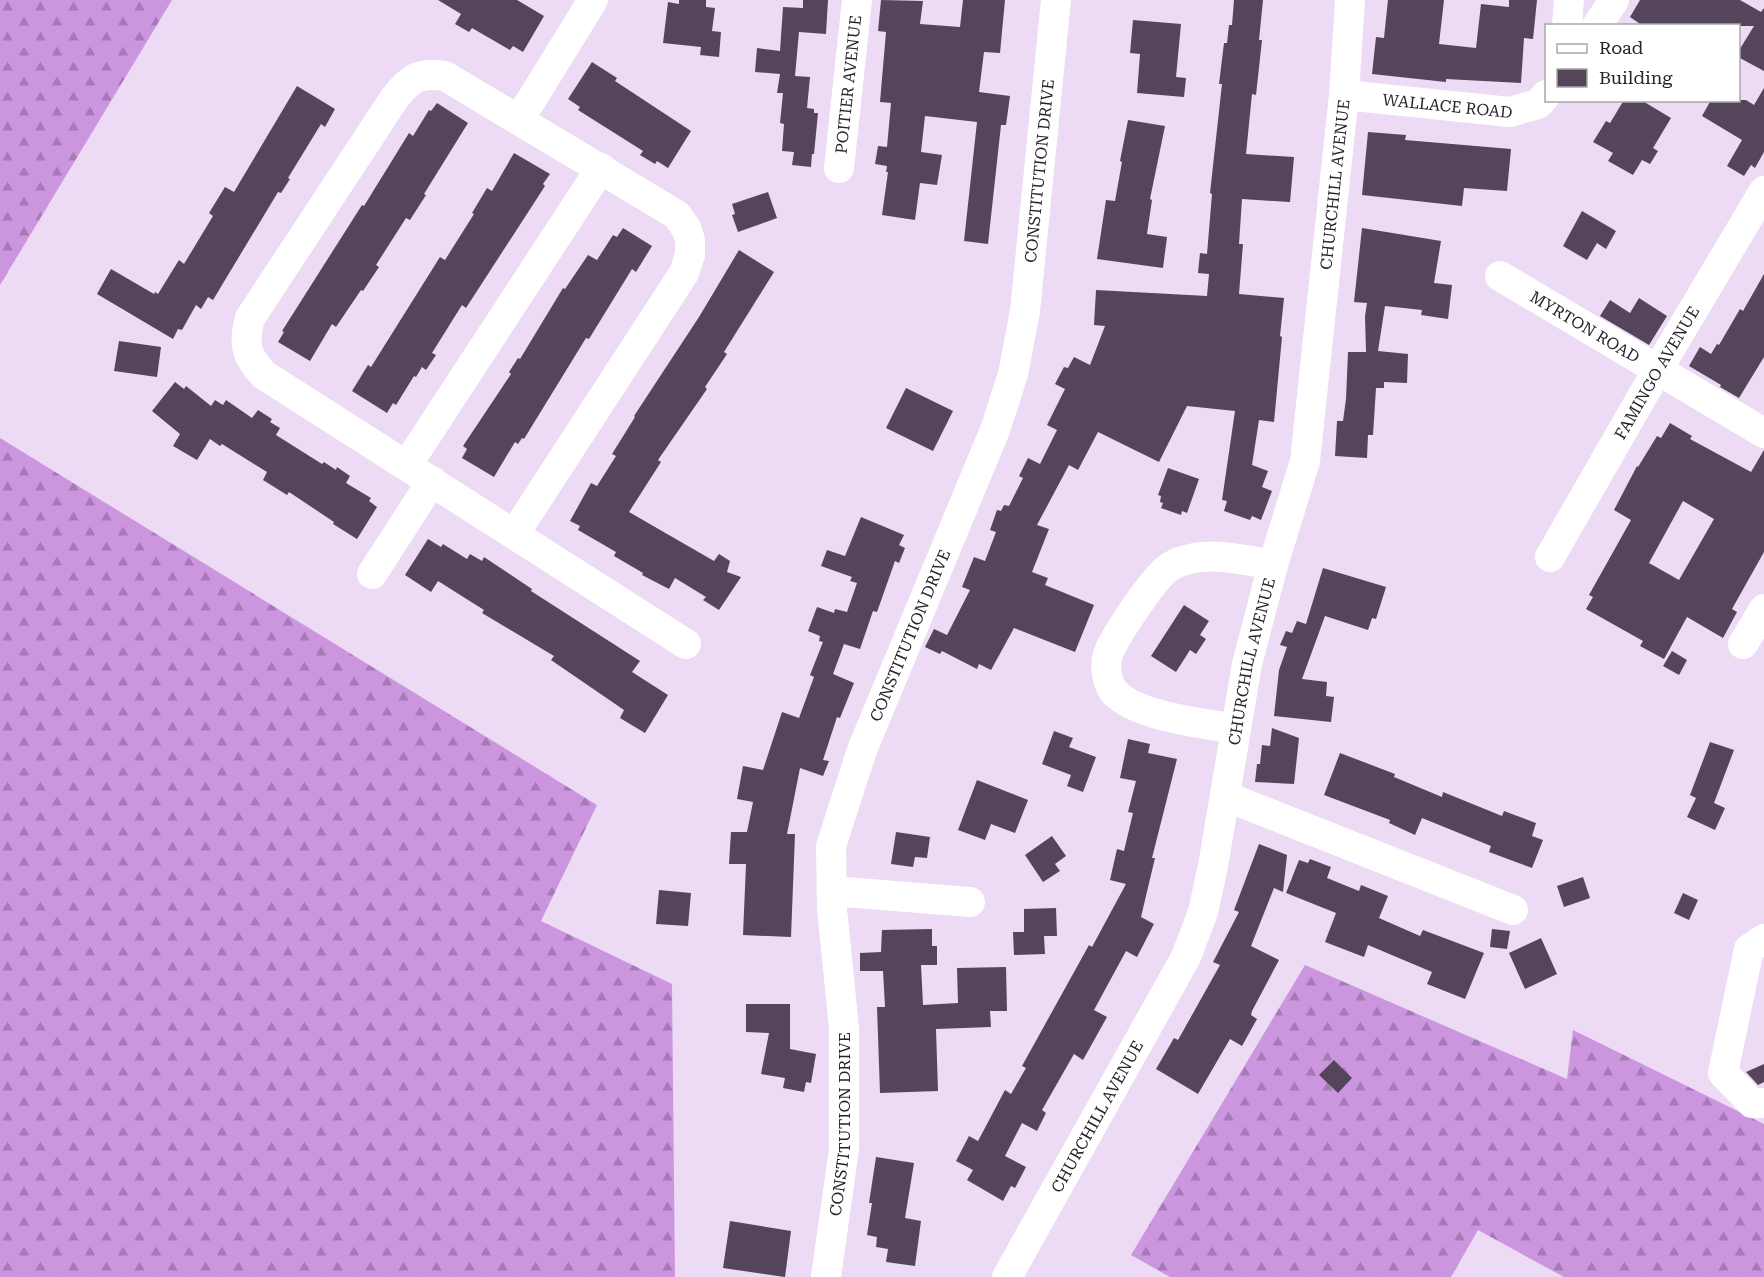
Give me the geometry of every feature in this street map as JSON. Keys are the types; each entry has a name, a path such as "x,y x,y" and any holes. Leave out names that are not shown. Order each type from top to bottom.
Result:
{"street":[{"path":"519,120 593,0"},
{"name":"POITIER AVENUE","path":"839,168 857,0"},
{"name":"CONSTITUTION DRIVE","path":"826,1277 844,1149 844,1028 832,891 831,846 862,750 995,429 1013,374 1025,311 1056,0"},
{"name":"CHURCHILL AVENUE","path":"1007,1277 1186,957 1203,912 1247,664 1305,461 1344,95 1350,0"},
{"path":"1567,24 1569,0"},
{"path":"1598,24 1614,0"},
{"path":"515,533 684,273 690,255 688,234 677,215 446,76 432,74 420,76 406,84 250,318 245,334 247,350 252,363 264,375 686,644"},
{"name":"WALLACE ROAD","path":"1344,95 1510,112 1538,104 1545,96"},
{"path":"406,465 601,168"},
{"name":"FAMINGO AVENUE","path":"1550,557 1764,191"},
{"name":"MYRTON ROAD","path":"1500,276 1764,433"},
{"path":"372,574 432,481"},
{"path":"1236,729 1182,719 1136,706 1115,692 1106,675 1107,656 1150,585 1170,566 1199,556 1274,565"},
{"path":"1743,644 1764,609"},
{"path":"1225,796 1513,910"},
{"path":"832,891 970,902"},
{"path":"1764,939 1749,949 1723,1073 1752,1103 1764,1103"}],"green space":[{"path":"0,0 172,0 0,285"},
{"path":"0,438 597,805 541,921 672,984 675,1277 0,1277"},
{"path":"1305,965 1567,1079 1573,1030 1764,1124 1764,1277 1564,1277 1478,1230 1451,1277 1170,1277 1131,1255"}],"building":[{"path":"438,0 517,0 544,16 523,52 513,46 510,50 472,28 469,32 455,24 461,14"},
{"path":"679,0 706,0 706,7 715,8 712,31 721,32 719,57 700,55 701,47 663,43 668,2 679,4"},
{"path":"803,0 828,0 826,34 799,32 795,76 810,77 807,108 814,109 814,113 818,113 811,167 792,165 794,152 782,151 784,124 780,123 783,93 777,93 780,74 755,72 757,48 780,51 783,7 803,8"},
{"path":"881,0 923,1 920,24 960,27 963,0 1005,0 1000,53 984,52 979,92 1010,96 1006,125 1001,125 988,244 964,241 977,122 925,116 921,152 942,155 937,185 920,183 915,220 882,215 888,172 886,172 887,166 875,164 878,146 887,147 891,103 880,102 886,32 878,31"},
{"path":"1234,0 1263,0 1259,40 1262,40 1256,95 1252,94 1246,154 1294,157 1290,202 1242,199 1239,244 1243,244 1239,294 1284,298 1274,422 1259,420 1252,465 1268,471 1262,487 1272,491 1261,520 1252,516 1250,520 1224,511 1227,501 1222,500 1235,411 1187,406 1159,462 1098,432 1078,470 1069,465 1037,525 1049,529 1032,572 1048,578 1045,585 1094,605 1075,652 1014,628 991,670 979,664 977,669 942,651 940,654 925,647 934,629 947,635 970,590 962,587 974,557 985,561 996,532 990,530 997,510 1001,511 1004,505 1009,506 1023,478 1019,476 1028,458 1040,464 1057,430 1047,425 1065,389 1055,384 1064,367 1068,368 1074,357 1090,365 1105,326 1094,325 1096,290 1207,296 1209,274 1198,273 1200,253 1207,254 1212,194 1210,193 1222,84 1219,84 1224,43 1227,43 1229,25 1232,25"},
{"path":"1388,0 1444,0 1439,44 1476,48 1481,4 1509,7 1509,0 1537,0 1533,39 1524,38 1521,83 1446,79 1446,82 1372,74 1376,37 1384,38"},
{"path":"1640,0 1740,0 1761,12 1764,8 1764,71 1740,58 1740,49 1754,26 1640,24 1630,17"},
{"path":"1133,20 1181,24 1176,77 1186,78 1184,97 1137,93 1140,54 1130,53"},
{"path":"592,62 617,78 615,81 691,131 668,168 657,161 655,164 640,155 643,151 578,110 580,107 568,99"},
{"path":"297,86 335,109 325,127 321,124 288,178 290,179 281,193 278,192 213,300 208,297 201,309 196,305 182,330 178,329 173,339 97,294 111,269 154,294 155,292 158,294 179,260 184,264 213,216 209,213 225,187 234,192"},
{"path":"1764,88 1764,152 1755,168 1751,165 1744,176 1727,166 1742,140 1702,116 1710,102 1746,100 1754,105"},
{"path":"1623,102 1644,102 1671,118 1653,148 1658,151 1650,164 1642,160 1633,175 1608,161 1613,153 1593,142 1606,121 1610,123"},
{"path":"437,103 468,123 410,220 406,218 376,265 379,267 336,327 332,324 310,361 278,342 284,332 282,331 409,133 413,136 429,110 431,111"},
{"path":"1128,120 1165,126 1150,199 1152,200 1147,234 1167,237 1163,268 1097,259 1106,200 1115,201"},
{"path":"1368,132 1406,135 1405,140 1511,149 1507,191 1464,188 1462,206 1362,195"},
{"path":"514,153 550,174 543,184 545,186 466,308 462,305 432,353 436,355 426,370 422,367 396,405 393,403 387,413 352,391 368,365 371,367 440,257 445,260 474,214 472,213 487,188 492,191"},
{"path":"768,192 777,218 738,232 732,215 735,214 732,204"},
{"path":"1582,211 1616,231 1606,249 1597,243 1587,260 1563,246"},
{"path":"623,228 652,246 636,272 632,269 589,339 586,338 524,439 522,438 518,444 515,442 494,477 462,458 467,449 463,446 511,374 509,372 518,358 520,359 563,288 565,289 588,255 597,260 613,235 617,237"},
{"path":"1362,228 1441,241 1434,283 1452,285 1448,319 1421,315 1422,310 1385,306 1378,351 1408,354 1407,383 1384,382 1384,388 1376,388 1373,435 1368,435 1367,458 1335,456 1337,421 1343,421 1346,399 1348,352 1366,352 1367,303 1354,302"},
{"path":"739,250 774,272 724,352 727,354 705,387 707,389 658,460 661,462 629,512 714,561 719,554 730,561 727,572 741,577 719,610 703,600 706,597 675,578 669,589 642,575 643,573 614,556 616,552 578,530 580,526 570,521 591,483 597,486 616,456 612,454 634,416 699,317"},
{"path":"1764,274 1764,357 1739,398 1689,366 1700,347 1711,354 1717,344 1719,345 1740,309 1743,311"},
{"path":"1639,298 1667,316 1649,345 1600,316 1610,300 1630,313"},
{"path":"119,341 161,347 157,377 114,371"},
{"path":"175,382 184,389 186,386 211,406 215,400 223,405 226,400 252,418 258,410 272,419 270,422 280,428 276,435 322,464 324,462 336,470 337,467 350,476 346,483 371,498 369,501 377,507 357,539 289,492 287,495 263,480 267,472 222,444 220,446 210,439 197,460 173,446 180,434 152,411"},
{"path":"906,388 953,411 933,451 886,428"},
{"path":"1670,423 1692,436 1690,439 1751,472 1764,450 1764,552 1732,609 1737,612 1723,638 1687,617 1664,659 1640,646 1643,641 1586,609 1593,597 1589,595 1631,520 1614,510 1637,466 1657,436 1661,438","holes":["1683,501 1714,519 1679,580 1649,563"]},
{"path":"1168,468 1199,479 1187,513 1182,511 1181,515 1161,508 1163,503 1160,502 1161,496 1158,495"},
{"path":"861,517 904,535 899,545 905,548 899,563 895,561 877,612 873,611 860,649 844,644 833,674 854,683 840,718 837,717 823,760 829,761 823,776 800,768 787,834 795,834 791,937 743,935 746,864 729,864 731,832 747,832 753,802 737,799 743,766 763,770 782,712 799,718 814,677 810,675 823,642 819,641 820,636 808,631 817,607 834,613 835,609 847,612 857,583 850,581 852,577 821,566 827,550 845,556"},
{"path":"428,539 441,547 443,544 467,559 470,554 482,561 484,557 532,589 531,591 640,661 632,672 668,695 645,733 620,718 624,710 551,660 554,656 482,613 484,610 438,581 431,592 405,575"},
{"path":"1323,568 1386,587 1376,619 1372,618 1368,630 1325,616 1302,679 1327,682 1326,696 1334,697 1331,722 1274,716 1279,670 1287,647 1280,645 1286,631 1292,633 1297,621 1306,624"},
{"path":"1184,605 1209,621 1200,635 1206,639 1196,654 1190,650 1176,672 1151,656"},
{"path":"1672,651 1687,660 1679,675 1663,666"},
{"path":"1272,728 1299,738 1294,784 1255,782 1262,745 1270,746"},
{"path":"1054,731 1073,738 1069,747 1096,757 1083,792 1067,786 1071,775 1042,764"},
{"path":"1128,739 1150,744 1148,753 1177,759 1152,858 1155,858 1141,917 1154,924 1137,957 1126,951 1094,1010 1107,1017 1083,1060 1074,1054 1042,1110 1046,1113 1037,1131 1022,1123 1005,1156 1026,1167 1015,1188 1011,1186 1003,1201 967,1180 973,1170 956,1161 969,1136 978,1141 1005,1090 1011,1094 1026,1068 1022,1066 1089,945 1092,947 1126,884 1110,880 1117,849 1124,851 1133,813 1128,812 1136,781 1120,778"},
{"path":"1710,742 1734,750 1714,803 1725,808 1715,830 1687,817 1696,798 1690,795"},
{"path":"1340,753 1395,774 1394,777 1442,797 1443,792 1502,816 1504,811 1536,823 1532,836 1543,840 1532,868 1489,852 1491,846 1422,818 1415,835 1389,823 1390,820 1324,795"},
{"path":"977,780 1028,800 1015,833 991,824 985,840 958,830"},
{"path":"896,832 930,837 927,858 915,857 913,867 891,864"},
{"path":"1052,836 1066,856 1055,864 1060,871 1043,882 1025,855"},
{"path":"1259,844 1287,855 1283,892 1274,888 1251,946 1279,960 1252,1011 1251,1015 1257,1019 1242,1046 1230,1039 1198,1094 1156,1069 1174,1038 1178,1040 1220,965 1213,962 1239,912 1234,910"},
{"path":"1310,859 1331,867 1327,878 1359,891 1361,885 1388,896 1379,918 1420,936 1423,930 1484,953 1465,999 1427,984 1432,972 1368,945 1364,957 1325,942 1336,913 1286,893 1299,860 1308,863"},
{"path":"1583,877 1590,898 1564,907 1557,886"},
{"path":"659,890 691,893 688,926 656,924"},
{"path":"1683,893 1698,900 1689,920 1674,913"},
{"path":"1056,908 1057,936 1044,936 1045,954 1014,955 1013,932 1024,932 1024,909"},
{"path":"932,929 932,946 937,946 937,965 921,965 923,1005 958,1003 957,968 1006,967 1007,1011 990,1011 991,1027 936,1029 938,1091 880,1093 877,1007 885,1007 883,971 860,971 860,953 881,952 882,930"},
{"path":"1492,929 1510,931 1507,949 1490,947"},
{"path":"1541,938 1557,974 1525,989 1509,953"},
{"path":"746,1004 790,1004 790,1049 816,1054 811,1083 806,1082 804,1092 783,1088 785,1078 761,1074 769,1033 746,1032"},
{"path":"1334,1060 1352,1078 1338,1093 1319,1075"},
{"path":"1764,1064 1764,1082 1758,1085 1746,1072"},
{"path":"876,1157 914,1163 905,1218 921,1221 915,1266 886,1262 888,1249 876,1247 877,1237 867,1235"},
{"path":"730,1221 791,1231 785,1277 723,1268"}]}
